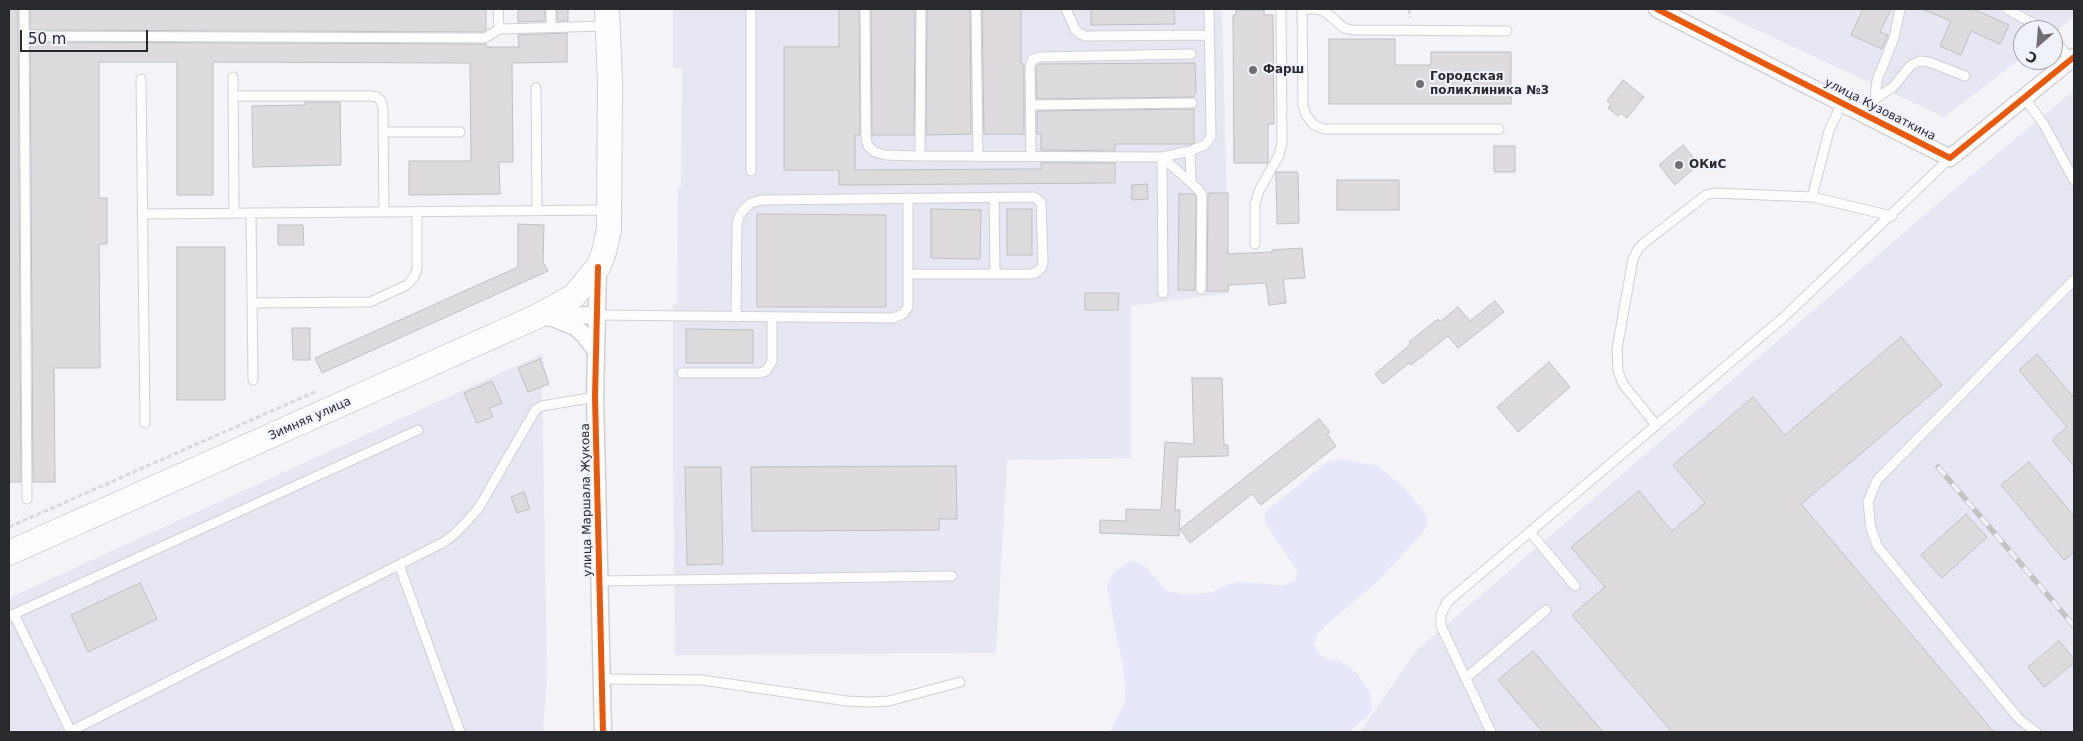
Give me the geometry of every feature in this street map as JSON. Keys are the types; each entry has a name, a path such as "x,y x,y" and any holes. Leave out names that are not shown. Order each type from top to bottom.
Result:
{"main road":[{"name":"улица Маршала Жукова","path":"598,267 607,241 610,210 608,18"},
{"name":"Зимняя улица","path":"9,553 538,316 574,296 598,267"}],"street":[{"name":"улица Кузоваткина","path":"1657,9 1950,158"},
{"path":"1950,158 2073,59"},
{"name":"улица Маршала Жукова","path":"598,267 595,397 603,732"},
{"path":"538,316 597,315"},
{"path":"538,316 553,318 575,327 596,351"}],"lane":[{"path":"24,9 27,499"},
{"path":"498,9 499,29"},
{"path":"551,9 551,27"},
{"path":"750,171 751,9"},
{"path":"865,9 866,138 868,146 875,152 885,155 978,157 1162,157 1190,151 1206,145 1211,136 1209,9"},
{"path":"920,156 921,9"},
{"path":"976,9 978,157"},
{"path":"1066,9 1075,29 1080,34 1086,36 1210,35"},
{"path":"1256,244 1255,204 1259,191 1279,155 1282,143 1281,9"},
{"path":"1499,130 1324,129 1314,125 1306,115 1304,105 1302,9 1323,11 1344,28 1352,30 1507,31"},
{"path":"1867,116 1875,99 1879,71 1894,38 1900,9"},
{"path":"2007,9 2026,20"},
{"path":"24,36 485,38 499,29 551,27 608,18"},
{"path":"2063,48 2073,59"},
{"path":"1031,156 1030,66 1032,60 1038,56 1191,54"},
{"path":"1875,99 1892,87 1911,65 1920,61 1935,64 1965,76"},
{"path":"233,77 234,214"},
{"path":"140,79 145,423"},
{"path":"536,88 537,211"},
{"path":"233,96 372,96 381,101 384,132 384,212"},
{"path":"2025,99 2043,123 2074,180"},
{"path":"1031,104 1192,103"},
{"path":"1812,197 1829,131 1842,103"},
{"path":"384,132 460,132"},
{"path":"1190,151 1191,182"},
{"path":"1162,157 1191,182 1202,195 1201,289"},
{"path":"1162,157 1162,293"},
{"path":"1491,732 1441,626 1441,615 1447,602 1784,317 1892,216 1950,158"},
{"path":"1656,425 1623,384 1618,371 1619,340 1633,259 1638,249 1706,195 1714,193 1812,197 1892,216"},
{"path":"994,197 995,274"},
{"path":"736,317 737,224 739,216 751,203 761,200 1034,197 1039,199 1043,205 1042,267 1032,274 908,274"},
{"path":"597,315 893,318 903,314 908,307 908,198"},
{"path":"142,214 610,210"},
{"path":"252,303 370,302 407,285 414,277 417,268 417,212"},
{"path":"251,213 254,380"},
{"path":"2036,732 2020,719 1878,547 1871,529 1868,502 1877,480 2074,280"},
{"path":"682,373 760,373 766,371 772,361 772,317"},
{"path":"418,430 12,615 71,732 444,542 466,523 490,490 536,409 542,406 595,397"},
{"path":"1530,532 1575,586"},
{"path":"398,565 460,732"},
{"path":"600,581 952,576"},
{"path":"1466,678 1546,610"},
{"path":"602,679 702,680 847,701 870,702 890,701 960,682"}],"path":[{"path":"9,527 320,390"}],"shaded area":[{"path":"673,9 1222,9 1229,293 1131,306 1131,458 1007,460 996,653 675,655 673,305 677,304 678,187 681,187 682,68 673,68"},
{"path":"1712,9 2074,9 2074,17 2063,25 2063,20 2013,20 2013,65 1944,117"},
{"path":"2074,90 2074,732 1360,732 1417,650 1949,194"},
{"path":"542,354 549,384 542,387 547,678 543,732 9,732 9,598"},
{"path":"1341,459 1378,466 1404,487 1427,516 1427,527 1418,538 1379,580 1326,625 1317,635 1313,646 1326,659 1340,661 1357,673 1370,692 1372,708 1368,716 1348,732 1110,732 1124,704 1125,687 1123,663 1107,586 1113,573 1130,561 1143,564 1166,590 1184,595 1209,593 1236,582 1280,586 1295,581 1298,572 1265,523 1265,512 1327,462"}],"building":[{"path":"9,9 18,9 21,482 9,482"},
{"path":"30,9 486,9 486,30 483,32 30,30"},
{"path":"518,9 545,9 545,21 518,22"},
{"path":"557,9 568,9 568,21 557,21"},
{"path":"839,9 859,9 860,135 855,135 855,170 1041,169 1041,163 1115,163 1115,183 839,185 839,170 784,170 784,47 839,47"},
{"path":"871,9 915,9 914,135 872,135"},
{"path":"927,9 970,9 971,134 926,135"},
{"path":"982,9 1021,9 1021,64 1024,64 1024,134 984,134"},
{"path":"1091,9 1174,9 1175,24 1091,25"},
{"path":"1863,9 1891,9 1880,32 1888,35 1882,49 1851,35"},
{"path":"1922,9 1973,9 2009,25 2000,44 1971,31 1961,55 1940,46 1951,21"},
{"name":"Фарш","path":"1236,10 1264,10 1264,15 1273,15 1274,124 1268,124 1268,163 1234,163 1233,15 1236,15"},
{"path":"567,33 567,62 512,63 513,162 499,162 500,194 409,195 409,161 471,161 470,63 213,62 213,195 177,195 177,62 99,62 99,198 107,198 107,244 99,244 100,368 54,368 55,482 33,482 30,42 486,44 486,47 519,47 518,35"},
{"name":"Городская поликлиника №3","path":"1329,39 1395,39 1395,65 1431,65 1431,52 1511,52 1511,104 1329,104"},
{"path":"1195,63 1196,93 1194,97 1037,99 1036,67 1039,64"},
{"path":"1623,80 1644,97 1627,118 1621,113 1618,116 1608,108 1611,104 1607,101"},
{"path":"305,102 340,102 341,165 253,167 252,106 305,105"},
{"path":"1194,109 1194,143 1192,144 1115,144 1115,151 1041,150 1041,134 1037,134 1037,111"},
{"name":"ОКиС","path":"1683,145 1699,164 1675,185 1659,165"},
{"path":"1494,146 1515,146 1515,172 1494,172"},
{"path":"1276,172 1298,172 1299,223 1277,224"},
{"path":"1337,180 1399,180 1399,210 1337,210"},
{"path":"1147,184 1148,199 1132,200 1132,185"},
{"path":"1228,193 1228,254 1272,252 1272,250 1302,248 1305,278 1283,279 1286,303 1269,305 1266,283 1228,285 1228,291 1207,291 1208,194"},
{"path":"1179,194 1194,194 1196,197 1195,290 1178,290"},
{"path":"931,209 981,210 980,259 931,258"},
{"path":"1007,209 1032,209 1032,255 1007,255"},
{"path":"757,214 886,215 886,307 757,307"},
{"path":"518,224 544,225 543,262 548,271 322,373 315,358 518,267"},
{"path":"278,225 303,225 304,245 278,245"},
{"path":"177,247 225,247 225,400 177,400"},
{"path":"1085,293 1119,293 1118,310 1085,310"},
{"path":"1495,301 1504,312 1458,348 1448,336 1383,384 1375,374 1411,344 1409,342 1438,319 1440,322 1458,307 1470,321"},
{"path":"292,328 310,328 310,360 293,360"},
{"path":"686,329 753,330 753,363 686,363"},
{"path":"1901,337 1942,385 1801,504 1994,732 1672,732 1572,615 1605,587 1571,547 1639,491 1672,531 1705,503 1673,465 1753,397 1785,435"},
{"path":"2037,354 2074,398 2074,466 2052,440 2067,427 2019,370"},
{"path":"540,359 549,384 528,392 518,368"},
{"path":"1549,362 1570,387 1518,432 1497,407"},
{"path":"1192,378 1222,378 1224,445 1228,445 1228,456 1178,457 1175,510 1180,510 1179,536 1100,533 1100,520 1126,521 1126,509 1161,510 1165,442 1194,444"},
{"path":"492,381 502,403 489,408 493,417 477,423 464,393"},
{"path":"1319,419 1330,432 1327,434 1336,446 1261,505 1252,494 1190,543 1180,529"},
{"path":"2029,462 2074,516 2074,552 2064,560 2001,485"},
{"path":"956,466 957,519 939,519 939,530 752,531 751,467"},
{"path":"685,467 721,467 723,564 687,565"},
{"path":"524,492 530,509 517,513 511,497"},
{"path":"1966,514 1987,537 1942,578 1921,555"},
{"path":"140,583 157,619 88,652 71,615"},
{"path":"2059,641 2074,659 2074,663 2044,687 2028,667"},
{"path":"1533,651 1603,732 1543,732 1498,680"}],"railway":[{"path":"1938,467 2074,626"}],"cycle path":[{"path":"1657,9 1950,158 2074,57"},
{"path":"598,267 595,397 603,732"}],"place":[{"name":"Фарш","path":"1253,70"},
{"name":"Городская поликлиника №3","path":"1420,84"},
{"name":"ОКиС","path":"1679,165"}]}
